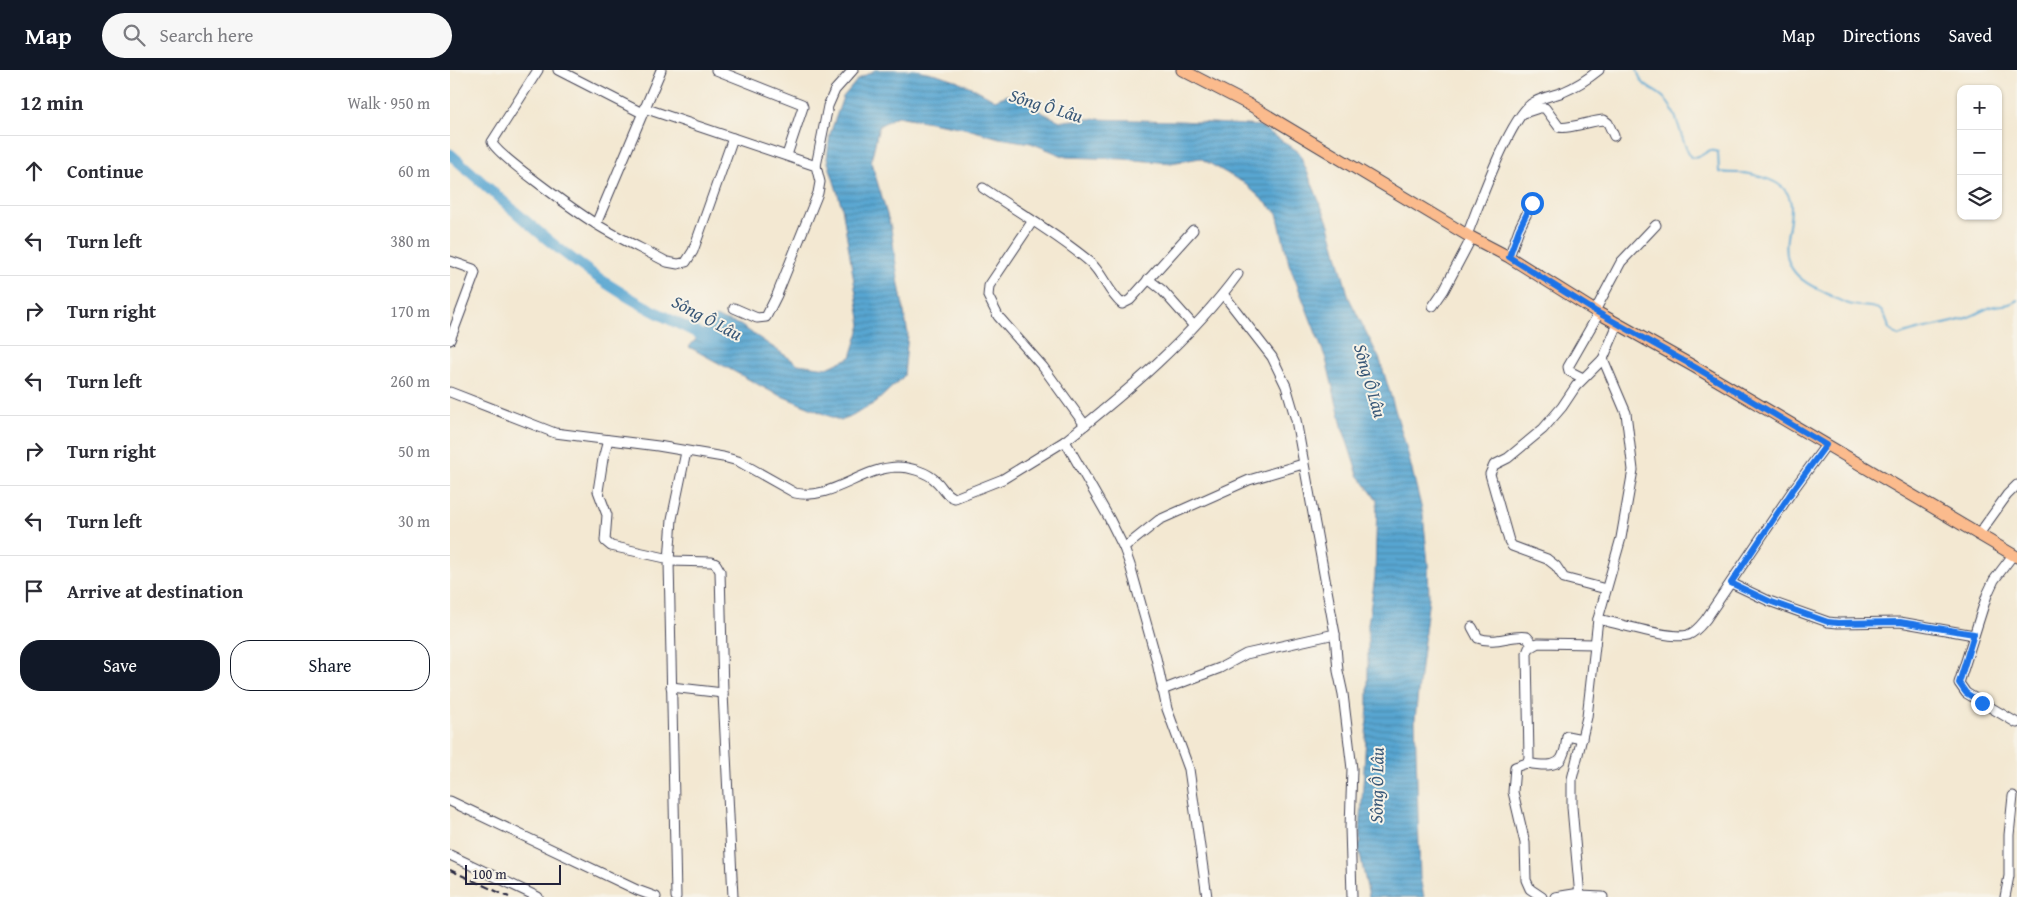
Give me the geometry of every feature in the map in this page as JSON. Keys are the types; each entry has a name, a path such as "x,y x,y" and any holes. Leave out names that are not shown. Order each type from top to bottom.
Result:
{"main road":[{"path":"1182,70 1250,105 1469,236 1509,257 1597,312 1693,366 2015,556"}],"street":[{"path":"538,70 492,142 493,144 508,161 596,224 667,262 678,264 686,262 693,251 734,138"},
{"path":"558,70 643,111 734,138 816,166"},
{"path":"596,224 661,70"},
{"path":"716,70 802,104 803,107 787,155"},
{"path":"734,308 757,318 766,317 818,193 820,182 816,166 828,106 835,90 853,70"},
{"path":"1433,306 1444,290 1469,236 1497,161 1522,114 1528,106 1540,98 1567,90 1599,70"},
{"path":"1522,114 1539,108 1545,108 1563,129 1576,124 1604,120 1608,123 1614,136"},
{"path":"983,188 1059,238 1090,263 1100,274 1114,297 1122,304 1130,300 1193,230"},
{"path":"1509,257 1519,229 1532,203"},
{"path":"1032,222 989,286 988,296 998,316 1043,367 1085,425"},
{"path":"1583,378 1569,371 1568,367 1621,262 1656,225"},
{"path":"450,261 473,269 474,273 450,340"},
{"path":"450,392 555,433 658,446 738,461 795,492 805,495 819,494 877,472 897,467 915,470 931,476 946,494 955,498 1003,479 1065,442 1140,379 1194,326 1238,274"},
{"path":"1148,279 1162,290 1194,326"},
{"path":"1223,294 1264,345 1280,369 1292,402 1296,420 1335,634 1338,674 1352,769 1350,827 1352,897"},
{"path":"1606,589 1564,578 1556,566 1547,559 1512,546 1508,541 1490,476 1494,465 1508,458 1543,430 1583,378 1603,359 1618,324"},
{"path":"1580,895 1572,790 1592,679 1598,619 1621,538 1633,470 1626,413 1603,359"},
{"path":"608,440 598,491 607,515 605,541 611,546 670,560 712,562 716,564 720,571 723,692 733,897"},
{"path":"1065,442 1124,548 1148,629 1170,719 1189,769 1207,897"},
{"path":"1598,619 1646,631 1687,635 1697,630 1731,583 1787,498 1826,445"},
{"path":"676,897 670,560 672,519 686,452"},
{"path":"1124,548 1159,520 1263,475 1303,464"},
{"path":"1978,534 2007,495 2017,485"},
{"path":"2015,556 1994,580 1959,678 1960,688 1966,693 2017,723"},
{"path":"1731,583 1769,601 1828,622 1900,622 1974,634"},
{"path":"1472,627 1478,638 1482,640 1508,640 1521,636 1527,637 1533,644"},
{"path":"1162,690 1220,668 1246,654 1335,634"},
{"path":"1527,763 1529,758 1526,660 1529,648 1533,644 1595,644"},
{"path":"672,687 723,692"},
{"path":"1542,897 1530,890 1526,880 1525,842 1513,792 1515,767 1527,763 1542,765 1557,762 1563,757 1567,736 1582,739"},
{"path":"2005,897 2009,876 2009,836 2014,796"},
{"path":"450,801 637,890 656,897"},
{"path":"450,855 538,897"},
{"path":"1555,897 1580,895 1603,897"}],"water":[{"path":"875,70 914,70 946,77 976,89 995,100 1007,95 1025,99 1041,112 1060,121 1090,119 1181,121 1260,126 1299,152 1329,225 1349,298 1380,360 1406,446 1423,514 1429,597 1415,719 1420,878 1424,897 1369,897 1359,850 1368,704 1368,624 1375,577 1377,500 1358,475 1342,426 1326,359 1289,264 1277,213 1244,183 1200,158 1171,163 1066,157 1031,143 897,116 879,126 871,161 891,228 908,334 904,376 875,403 841,421 772,392 689,347 715,317 740,325 798,364 827,368 851,357 861,325 842,207 827,159 830,134 843,97 858,79"}],"waterway":[{"path":"1637,70 1642,82 1662,96 1671,107 1691,158 1702,155 1710,150 1718,152 1719,172 1747,173 1764,178 1778,184 1788,194 1791,206 1786,249 1789,263 1799,277 1818,289 1853,305 1877,308 1884,314 1889,329 1898,336 1958,321 1991,307 2009,304 2017,300"},
{"name":"Sông Ô Lâu","path":"450,154 534,229 601,280 658,313 713,341"}],"railway":[{"path":"450,870 509,897"}],"route":[{"path":"1532,203 1519,229 1509,257 1595,311 1693,366 1826,445 1793,490 1731,583 1769,601 1828,622 1900,622 1926,628 1974,634 1959,683 1960,688 1982,703"}]}
